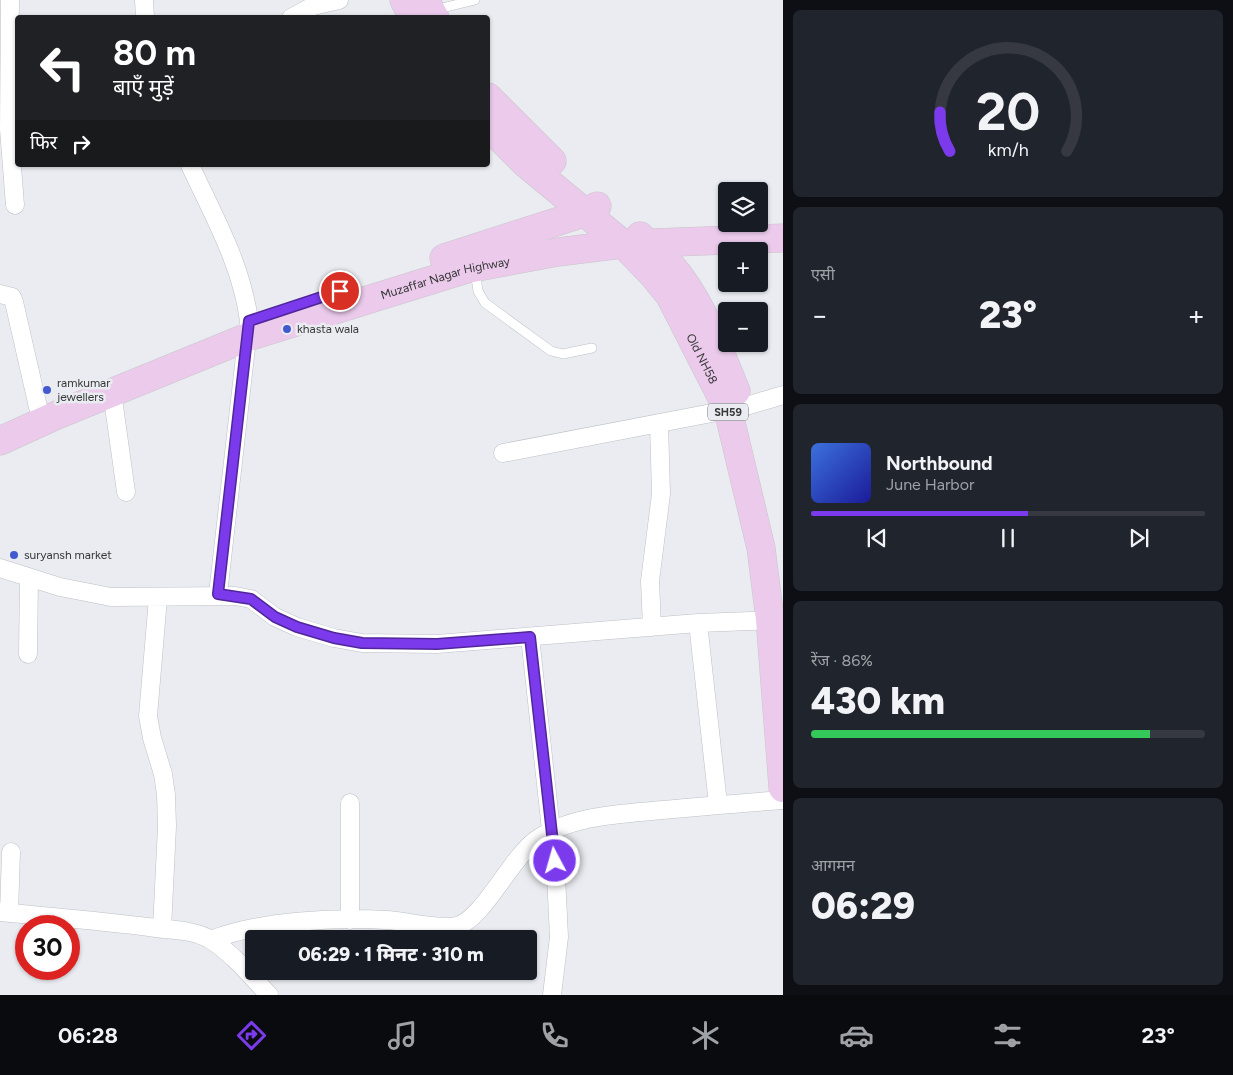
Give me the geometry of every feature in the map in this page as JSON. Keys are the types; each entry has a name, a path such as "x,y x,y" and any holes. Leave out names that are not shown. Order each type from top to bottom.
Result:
{"main road":[{"path":"404,0 426,11"},
{"name":"Old NH58","path":"490,99 593,208 635,244 668,262 686,286 721,355 735,408 761,548 777,620 783,788"},
{"name":"Old NH58","path":"490,128 525,163 593,208"},
{"name":"Muzaffar Nagar Highway","path":"0,424 38,407 248,329 593,208"},
{"name":"Muzaffar Nagar Highway","path":"0,441 248,329 474,267 558,252 635,244 783,238"},
{"name":"Old NH58","path":"735,408 765,486 779,554 783,594"}],"street":[{"path":"0,4 8,0 8,129 15,205"},
{"path":"144,0 145,15"},
{"path":"296,15 313,6 339,0"},
{"path":"191,167 239,272 246,297 248,329 218,594"},
{"path":"0,294 12,297 14,302 38,407"},
{"path":"112,392 126,492"},
{"path":"502,453 735,408 783,394"},
{"path":"652,627 650,581 661,494 659,423"},
{"path":"0,568 85,594 111,597 158,598 218,594 251,599 275,617 297,627 334,638 362,643 437,644 698,623 777,620"},
{"path":"28,654 29,577"},
{"path":"158,598 148,716 152,738 163,774 166,795 167,826 162,929"},
{"path":"698,623 718,804"},
{"path":"530,637 556,876 559,937 552,995"},
{"path":"211,940 228,933 252,928 350,920 411,922 448,927 459,925 476,913 523,852 551,831 610,815 718,804 783,800"},
{"path":"350,803 350,920"},
{"path":"11,852 5,913 187,932 211,940 245,971"},
{"path":"251,995 252,980"},
{"path":"255,980 269,995"}],"lane":[{"path":"426,11 475,0"},
{"path":"474,267 478,291 485,303 551,351 563,354 592,348"}],"place":[{"name":"khasta wala","path":"287,329"},
{"name":"ramkumar jewellers","path":"47,390"},
{"name":"suryansh market","path":"14,555"}],"route":[{"path":"340,291 249,321 218,594 251,599 275,617 297,627 334,638 362,643 437,644 530,637 555,861"}]}
